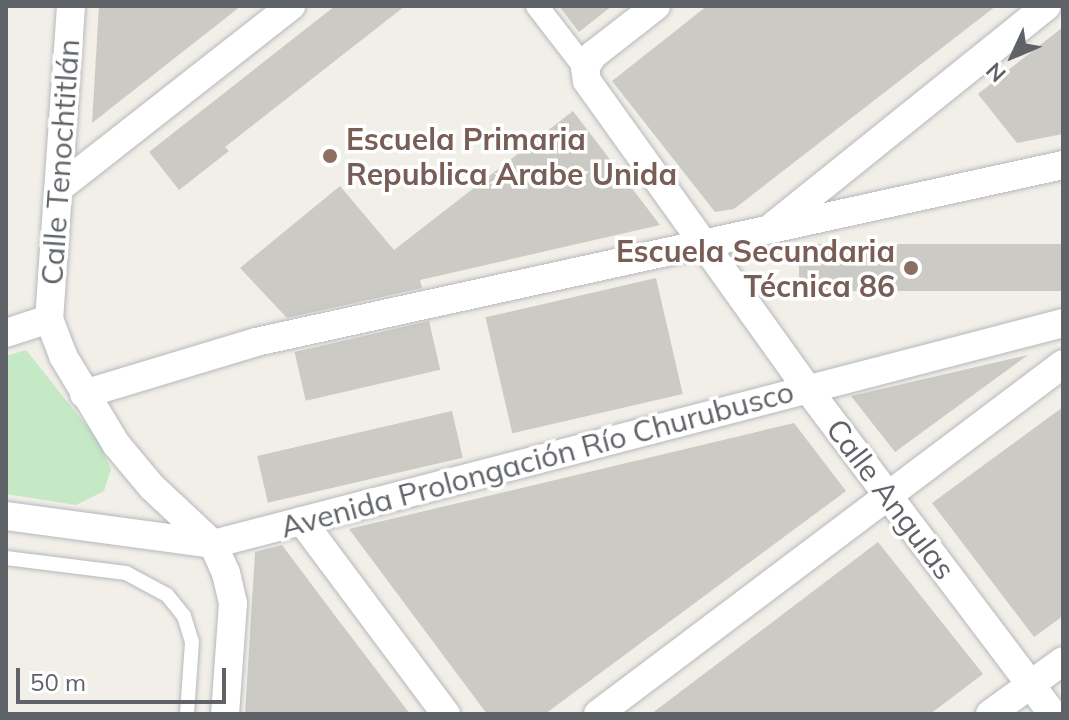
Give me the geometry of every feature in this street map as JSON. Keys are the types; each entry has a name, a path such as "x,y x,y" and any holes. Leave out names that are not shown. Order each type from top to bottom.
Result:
{"street":[{"name":"Calle Tenochtitlán","path":"49,319 71,6"},
{"path":"59,188 291,6"},
{"path":"537,6 593,58 656,6"},
{"path":"766,232 1047,6"},
{"name":"Calle Angulas","path":"593,58 593,90 807,388 1053,714"},
{"path":"84,394 256,342 1063,165"},
{"path":"6,333 49,319 84,394 152,487 213,544 233,603 225,714"},
{"name":"Avenida Prolongación Río Churubusco","path":"6,516 213,544 1063,323"},
{"path":"598,714 1063,364"},
{"path":"302,521 446,714"},
{"path":"990,714 1063,661"}],"lane":[{"path":"6,558 126,573 167,595 184,616 192,642 187,714"}],"green space":[{"path":"26,350 97,439 111,469 104,491 76,505 6,494 6,356"}],"building":[{"path":"99,6 241,6 92,123"},
{"path":"335,6 405,6 225,147 229,151 179,190 149,152"},
{"path":"559,6 612,6 579,32"},
{"path":"707,6 996,6 734,209 715,212 612,81"},
{"path":"1063,27 1063,134 1017,143 978,94"},
{"path":"573,111 660,225 420,280 422,288 287,318 240,268 340,186 394,250"},
{"path":"799,244 1063,244 1063,291 799,291"},
{"path":"656,278 683,394 512,433 485,317"},
{"path":"429,321 440,370 306,401 295,352"},
{"path":"1028,355 895,452 851,396"},
{"path":"1063,407 1063,616 1034,637 932,503"},
{"path":"452,411 463,458 268,503 257,456"},
{"path":"794,423 846,491 545,714 487,714 349,529"},
{"path":"878,542 983,674 930,714 651,714"},
{"path":"282,545 410,714 245,714 255,552"}],"place":[{"name":"Escuela Primaria Republica Arabe Unida","path":"330,156"},
{"name":"Escuela Secundaria Técnica 86","path":"911,268"}]}
